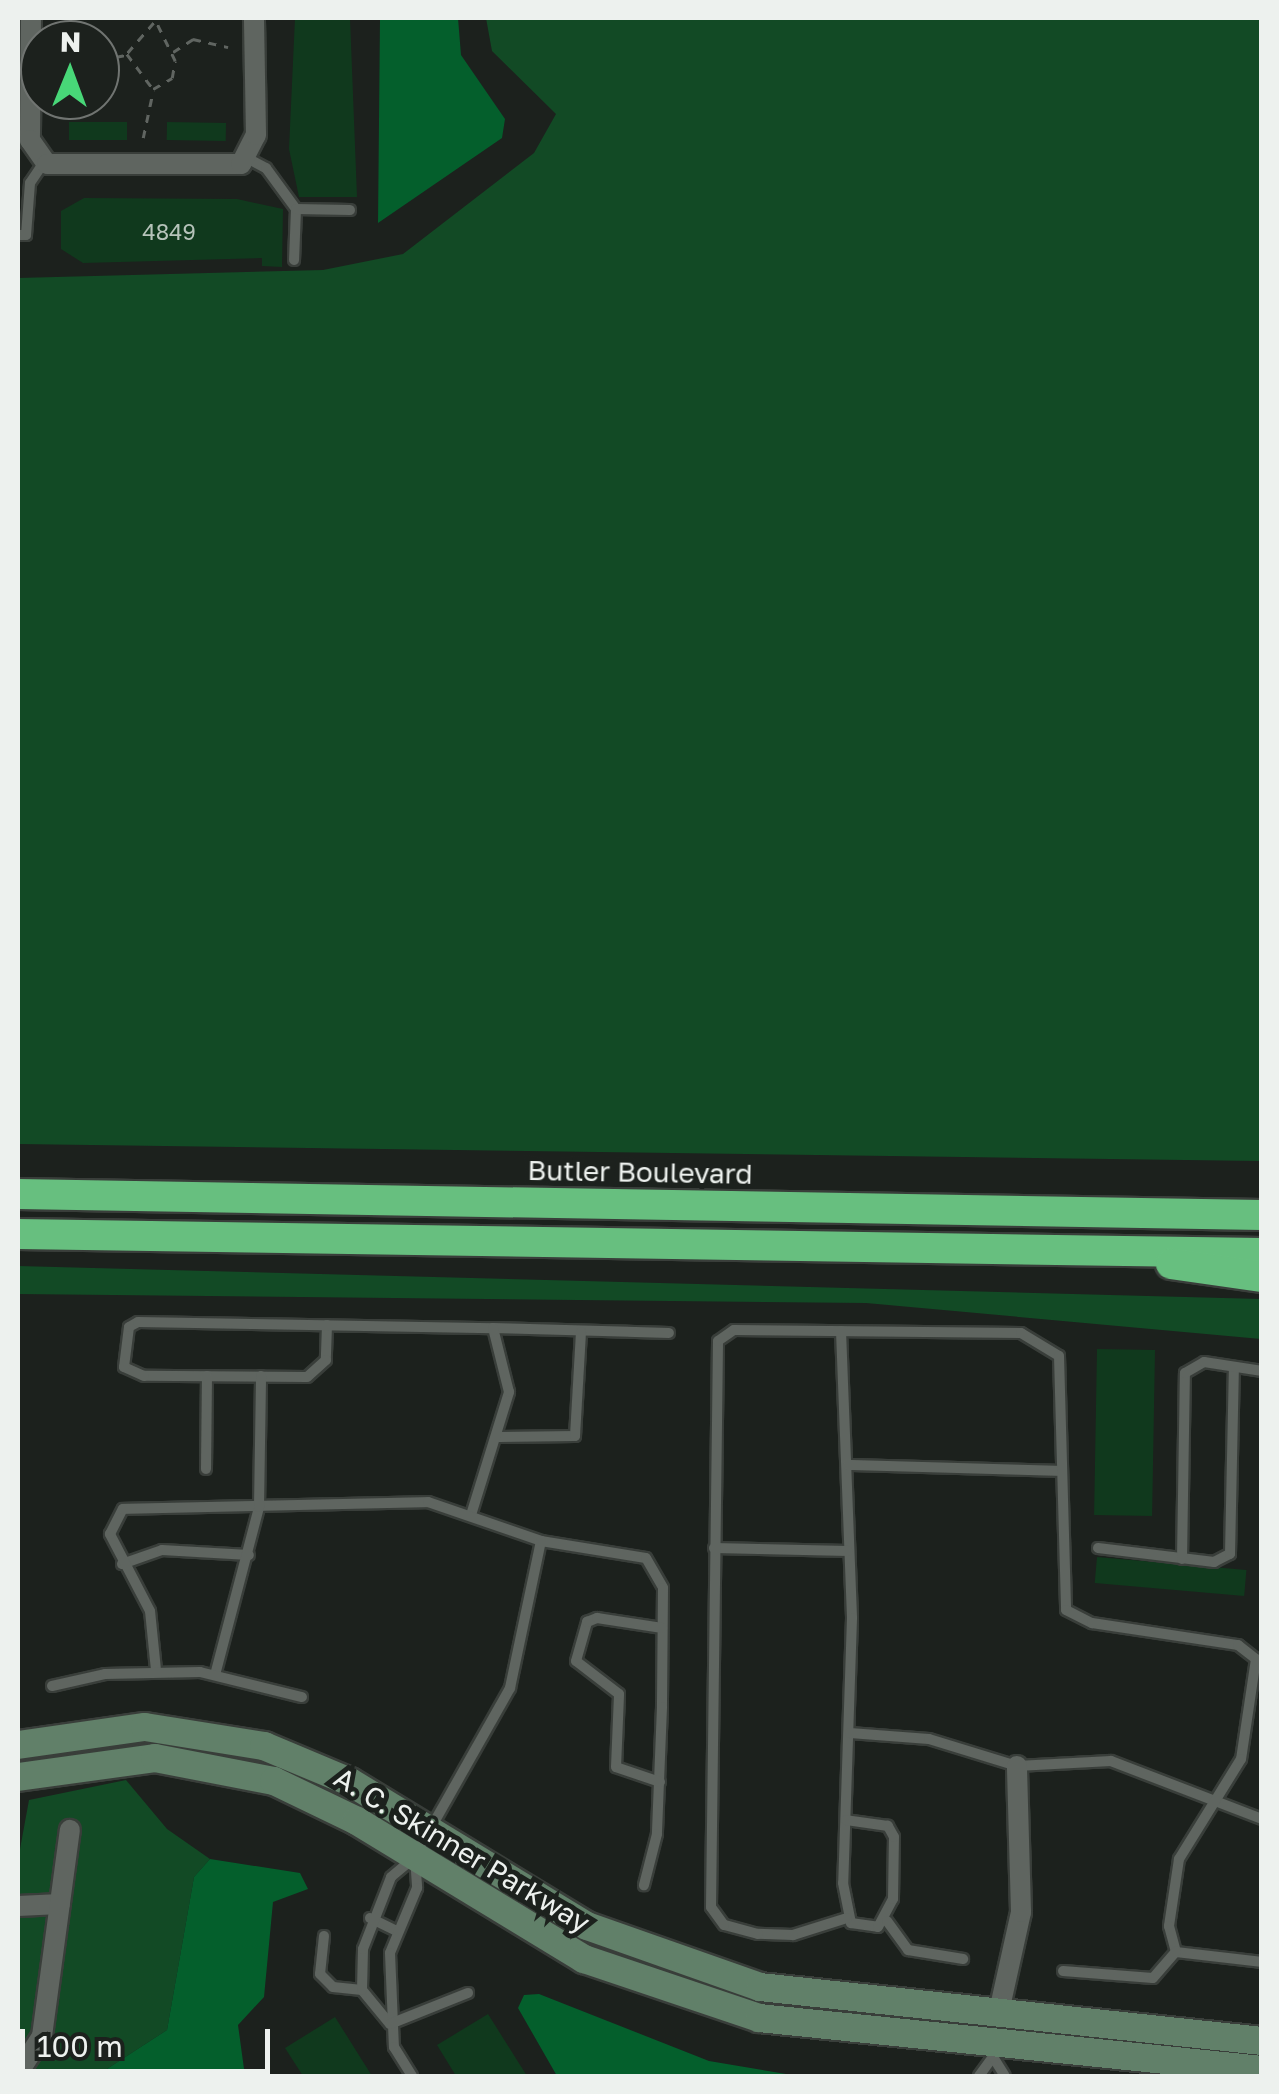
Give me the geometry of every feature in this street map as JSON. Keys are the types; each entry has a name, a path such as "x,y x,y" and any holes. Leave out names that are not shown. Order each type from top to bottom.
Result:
{"highway":[{"name":"Butler Boulevard","path":"18,1194 1262,1215"},
{"path":"18,1234 1262,1252"},
{"path":"1115,1250 1262,1277"}],"main road":[{"name":"A. C. Skinner Parkway","path":"18,1745 112,1728 234,1737 322,1768 431,1828 560,1912 687,1967 822,1998 1262,2041"},
{"name":"A. C. Skinner Parkway","path":"18,1777 124,1758 216,1766 304,1793 556,1945 670,1993 822,2028 993,2051 1262,2070"}],"street":[{"path":"31,18 30,140 45,161 245,157 256,135 254,18"},
{"path":"998,2016 1021,1912 1017,1766"},
{"path":"18,2073 42,2036 70,1830"},
{"path":"18,1906 60,1904"}],"lane":[{"path":"245,157 266,168 296,209 294,260"},
{"path":"18,235 26,235 30,183 45,161"},
{"path":"296,209 350,210"},
{"path":"328,1326 320,1372 207,1376 132,1374 124,1368 129,1327 328,1326 669,1333"},
{"path":"471,1515 510,1392 493,1328"},
{"path":"841,1331 848,1465 847,1918"},
{"path":"498,1437 575,1436 581,1332"},
{"path":"887,1921 864,1927 847,1918 793,1936 758,1934 724,1926 711,1907 714,1548 723,1332 1041,1337 1058,1356 1060,1592 1074,1619 1238,1645 1256,1659 1250,1730 1220,1803 1178,1859 1170,1926 1176,1952"},
{"path":"1182,1559 1185,1374 1190,1364 1262,1371"},
{"path":"1098,1548 1182,1559 1230,1554 1234,1367"},
{"path":"206,1470 207,1376"},
{"path":"215,1675 259,1507 261,1376"},
{"path":"848,1465 1059,1471"},
{"path":"156,1670 150,1610 122,1564 110,1534 122,1509 428,1502 541,1541 646,1558 663,1588 660,1782 644,1884"},
{"path":"362,1990 370,1918 414,1857 510,1688 541,1541"},
{"path":"714,1548 848,1551"},
{"path":"122,1564 162,1550 249,1555"},
{"path":"660,1782 616,1767 619,1694 576,1661 597,1618 662,1628"},
{"path":"52,1686 156,1670 215,1675 302,1697"},
{"path":"850,1733 930,1739 1017,1766 1111,1762 1262,1819"},
{"path":"846,1820 879,1822 894,1837 887,1921 908,1950 962,1959"},
{"path":"390,2024 395,1930 417,1888 414,1857"},
{"path":"370,1918 395,1930"},
{"path":"324,1936 320,1974 332,1987 362,1990 390,2024 412,2076"},
{"path":"1176,1952 1262,1962"},
{"path":"1062,1971 1153,1978 1176,1952"},
{"path":"390,2024 468,1993"},
{"path":"979,2076 993,2051 998,2016"},
{"path":"993,2051 1005,2076"}],"path":[{"path":"120,56 127,54 154,20 172,53 172,78 153,89"},
{"path":"172,53 194,39 228,47"},
{"path":"127,54 153,89 143,138"}],"shaded area":[{"path":"380,18 458,18 461,55 505,119 502,138 378,223"},
{"path":"486,18 1261,18 1261,1161 18,1144 18,278 323,270 403,254 534,153 556,114 492,51"},
{"path":"18,1266 1261,1299 1261,1339 866,1303 18,1294"},
{"path":"126,1780 167,1829 210,1859 194,1877 167,2030 96,2076 18,2076 18,1860 29,1800"},
{"path":"210,1859 300,1873 308,1889 273,1902 264,1997 238,2025 245,2076 96,2076 167,2030 194,1877"},
{"path":"539,1994 709,2061 798,2076 557,2076 518,2008 524,1995"}],"building":[{"path":"295,18 350,18 357,197 299,197 289,149"},
{"path":"69,122 127,122 127,140 69,140"},
{"path":"167,122 226,123 226,141 167,140"},
{"path":"84,198 237,199 283,209 282,267 262,266 262,258 83,263 61,249 61,211"},
{"path":"1097,1349 1155,1350 1152,1516 1094,1515"},
{"path":"1097,1557 1246,1570 1244,1596 1095,1583"},
{"path":"488,2014 527,2076 456,2076 437,2045"},
{"path":"335,2017 372,2076 303,2076 285,2048"}]}
